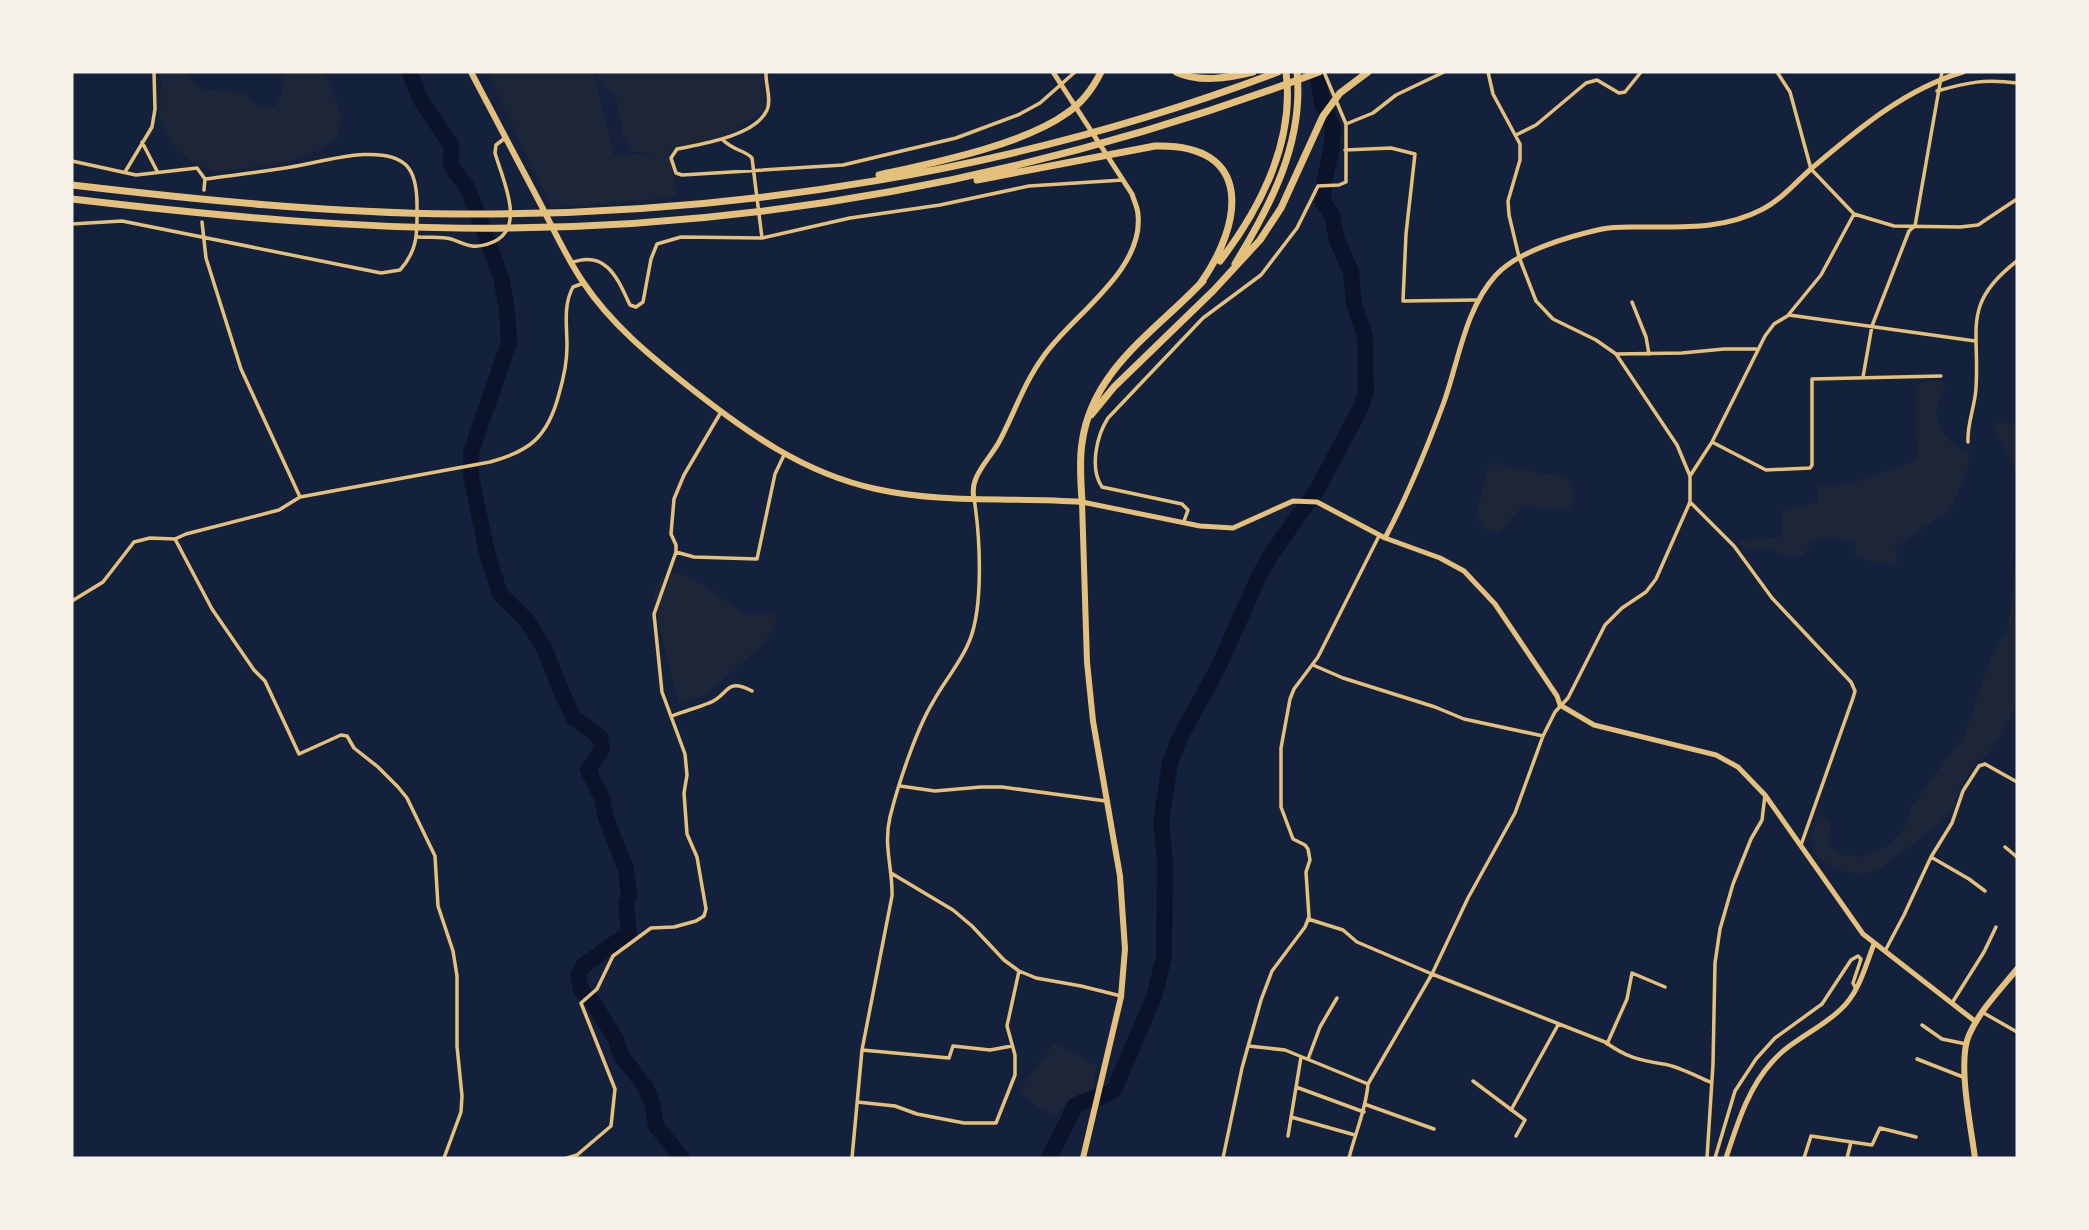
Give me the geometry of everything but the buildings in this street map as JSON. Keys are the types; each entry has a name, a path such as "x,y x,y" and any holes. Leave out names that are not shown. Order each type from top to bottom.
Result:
{"highway":[{"path":"792,193 915,167 1039,129 1076,107 1091,90 1101,72"},
{"path":"1176,72 1212,79 1253,72"},
{"path":"1082,502 1081,453 1084,429 1098,391 1115,367 1200,284 1241,233 1270,176 1286,119 1286,72"},
{"path":"1228,275 1267,208 1287,158 1297,113 1297,72"},
{"path":"858,198 980,175 1041,160 1142,132 1321,72"},
{"path":"1084,429 1104,398 1260,240 1276,216 1316,128 1331,104 1350,84 1368,72"},
{"path":"72,185 248,203 404,212 563,213 675,206 792,193 916,173 1038,146 1148,115 1274,73"},
{"path":"72,199 246,217 404,226 566,226 710,217 909,193 1140,148 1170,146 1201,152 1221,168 1227,178 1233,203 1224,244 1200,284"}],"main road":[{"path":"471,72 584,284 633,341 721,412 784,455 824,474 877,489 974,499 1082,502 1087,662 1093,721 1124,907 1125,949 1121,997 1083,1158"},
{"path":"1975,1158 1965,1078 1966,1044 1982,1012 2017,969"}],"street":[{"path":"125,172 152,127 155,109 154,72"},
{"path":"766,72 769,103 766,112 755,122 723,140 677,149 671,158 676,173 682,175 843,165 956,138 1018,116 1040,103 1075,72"},
{"path":"852,1158 862,1050 892,897 891,873 887,862 889,819 921,725 970,641 975,624 980,548 972,487 998,444 1043,356 1107,287 1131,253 1138,228 1138,213 1132,194 1053,72"},
{"path":"1184,521 1188,510 1182,504 1106,489 1099,484 1096,474 1100,430 1108,418 1203,318 1261,275 1297,228 1318,186 1346,182 1346,124 1321,72"},
{"path":"1346,124 1373,113 1396,95 1422,85 1444,72"},
{"path":"1349,1158 1366,1105 1368,1084 1432,974 1468,898 1515,813 1543,736 1560,705 1568,698 1605,625 1614,615 1646,592 1656,579 1690,502 1690,476 1677,445 1616,354 1553,318 1536,301 1519,257 1508,215 1508,201 1521,151 1516,135 1493,94 1488,72"},
{"path":"1516,135 1536,125 1587,83 1597,80 1619,93 1625,92 1641,72"},
{"path":"1777,72 1790,92 1811,169 1854,214 1894,226 1960,228 1978,225 2017,198"},
{"path":"1223,1158 1261,1000 1272,971 1308,919 1306,872 1310,860 1305,845 1293,839 1281,807 1281,748 1290,699 1294,689 1313,666 1401,507 1444,403 1477,300 1497,273 1519,257 1565,239 1605,228 1706,227 1734,222 1777,201 1811,169 1906,96 1941,75 1963,72"},
{"path":"1863,377 1872,326 1909,231 1914,226 1941,75"},
{"path":"1937,91 1991,79 2017,83"},
{"path":"418,237 450,239 461,244 483,246 506,234 510,226 509,202 495,153 496,145 505,138"},
{"path":"723,140 734,150 752,158 762,238"},
{"path":"142,142 157,172"},
{"path":"1345,150 1391,148 1415,154 1406,234 1403,301 1477,300"},
{"path":"72,224 122,221 381,273 400,270 408,261 418,237 414,178 405,164 392,157 345,156 293,167 205,179"},
{"path":"72,161 136,176 197,169 205,179 204,190"},
{"path":"571,263 582,260 601,263 615,275 630,305 636,307 643,302 651,259 657,244 681,237 762,238 850,218 940,205 1028,186 1123,180"},
{"path":"1690,476 1713,442 1757,349 1774,324 1789,315 1821,275 1854,214"},
{"path":"202,222 206,258 241,369 300,497"},
{"path":"1968,442 1968,427 1976,395 1975,326 1978,309 2001,274 2017,261"},
{"path":"72,601 103,582 134,542 150,538 175,539 279,510 300,497 490,462 511,456 529,446 541,436 553,416 567,365 566,299 573,287 584,284"},
{"path":"1633,302 1646,337 1649,354"},
{"path":"1789,315 1975,341"},
{"path":"1616,354 1757,349"},
{"path":"1713,442 1766,470 1810,468 1812,379 1941,376"},
{"path":"567,1158 577,1154 611,1126 613,1114 615,1089 582,1003 597,989 613,956 651,928 674,927 696,921 704,916 706,909 697,857 687,834 685,754 662,692 654,614 676,552 671,534 674,499 684,475 721,412"},
{"path":"676,552 694,557 757,559 775,474 784,455"},
{"path":"1082,502 1200,526 1233,528 1279,506 1305,500 1317,502 1382,537 1440,558 1474,579 1557,696 1560,705 1581,719 1608,730 1704,752 1738,767 1765,795 1854,925 1874,944 1976,1022"},
{"path":"1690,502 1734,546 1772,598 1846,676 1855,691 1800,847"},
{"path":"175,539 212,609 254,670 265,681 299,754 341,735 347,736 354,748 398,786 435,856 438,906 453,951 457,975 457,1046 463,1096 461,1112 444,1158"},
{"path":"1313,666 1464,719 1543,736"},
{"path":"672,716 709,704 727,687 739,685 752,691"},
{"path":"1885,951 1931,858 1952,824 1963,790 1979,766 1985,764 2017,782"},
{"path":"900,786 935,791 1003,788 1107,802"},
{"path":"1707,1158 1713,1065 1714,963 1720,929 1733,884 1751,839 1762,820 1765,795"},
{"path":"2005,847 2017,857"},
{"path":"1931,858 1969,879 1984,891"},
{"path":"891,873 953,910 1004,960 1019,971 1036,978 1121,997"},
{"path":"1308,919 1343,930 1357,942 1607,1044 1626,1056 1652,1063 1664,1063 1710,1082"},
{"path":"1952,1003 1973,971 1996,927"},
{"path":"1726,1158 1744,1106 1771,1062 1841,1009 1856,989 1874,944"},
{"path":"1715,1158 1735,1091 1756,1059 1775,1038 1822,1004 1851,960 1858,956 1861,963 1853,983 1856,989"},
{"path":"857,1102 895,1106 917,1114 964,1123 996,1123 1015,1075 1015,1055 1007,1026 1019,971"},
{"path":"1607,1044 1627,999 1632,973 1665,987"},
{"path":"1308,1060 1320,1027 1337,998"},
{"path":"1982,1012 2017,1032"},
{"path":"1511,1110 1558,1025"},
{"path":"1922,1025 1942,1039 1966,1044"},
{"path":"862,1050 949,1058 953,1046 990,1049 1012,1046"},
{"path":"1248,1046 1285,1050 1368,1084"},
{"path":"1288,1136 1301,1057"},
{"path":"1917,1059 1965,1078"},
{"path":"1473,1081 1525,1121 1516,1136"},
{"path":"1296,1087 1364,1112"},
{"path":"1366,1105 1434,1129"},
{"path":"1291,1116 1355,1135"},
{"path":"1804,1158 1811,1136 1871,1145 1880,1128 1916,1137"},
{"path":"1847,1158 1851,1142"}],"shaded area":[{"path":"187,72 201,91 206,89 246,94 257,107 276,107 283,89 284,72 325,72 341,115 338,137 319,150 285,163 214,172 195,164 177,150 160,120 161,73"},
{"path":"487,72 593,72 614,156 655,152 631,152 624,138 616,97 603,87 597,72 763,72 765,105 763,112 723,138 669,151 677,197 552,208"},
{"path":"1942,381 1945,385 1936,414 1940,429 1949,441 1969,452 1968,468 1949,513 1940,516 1895,547 1898,562 1890,565 1855,558 1856,543 1826,537 1810,542 1804,556 1784,556 1771,550 1746,549 1739,541 1781,537 1783,509 1818,503 1819,486 1855,482 1917,460 1916,388 1921,382"},
{"path":"1992,423 2017,423 2017,474"},
{"path":"1494,463 1530,472 1565,476 1573,492 1569,510 1523,507 1500,533 1486,531 1476,518 1489,465"},
{"path":"2017,528 2017,704 2003,732 1987,756 1976,762 1960,788 1953,808 1941,823 1878,870 1860,874 1841,871 1824,862 1814,853 1811,839 1819,813 1830,821 1828,846 1841,855 1863,857 1888,845 1905,827 1912,806 1965,734 1991,657 2007,631 2013,595"},
{"path":"674,573 705,586 751,616 765,612 776,614 775,626 764,643 706,695 679,704 655,608 654,590 661,579"},
{"path":"1055,1043 1097,1066 1092,1090 1064,1104 1056,1116 1038,1108 1019,1091"}],"waterway":[{"path":"410,72 419,97 451,145 451,166 468,189 502,281 507,311 509,343 471,452 471,476 487,553 500,594 528,622 544,648 574,718 600,737 602,749 588,770 602,798 606,818 626,869 629,933 584,965 578,975 581,990 592,1001 616,1039 621,1055 646,1088 656,1126 682,1158"},
{"path":"1049,1158 1075,1106 1106,1095 1115,1088 1154,997 1164,957 1165,861 1161,822 1170,763 1179,739 1217,670 1259,576 1317,490 1360,409 1366,391 1365,336 1354,303 1351,272 1337,240 1332,215 1323,202 1333,126 1323,106 1316,72"}]}
